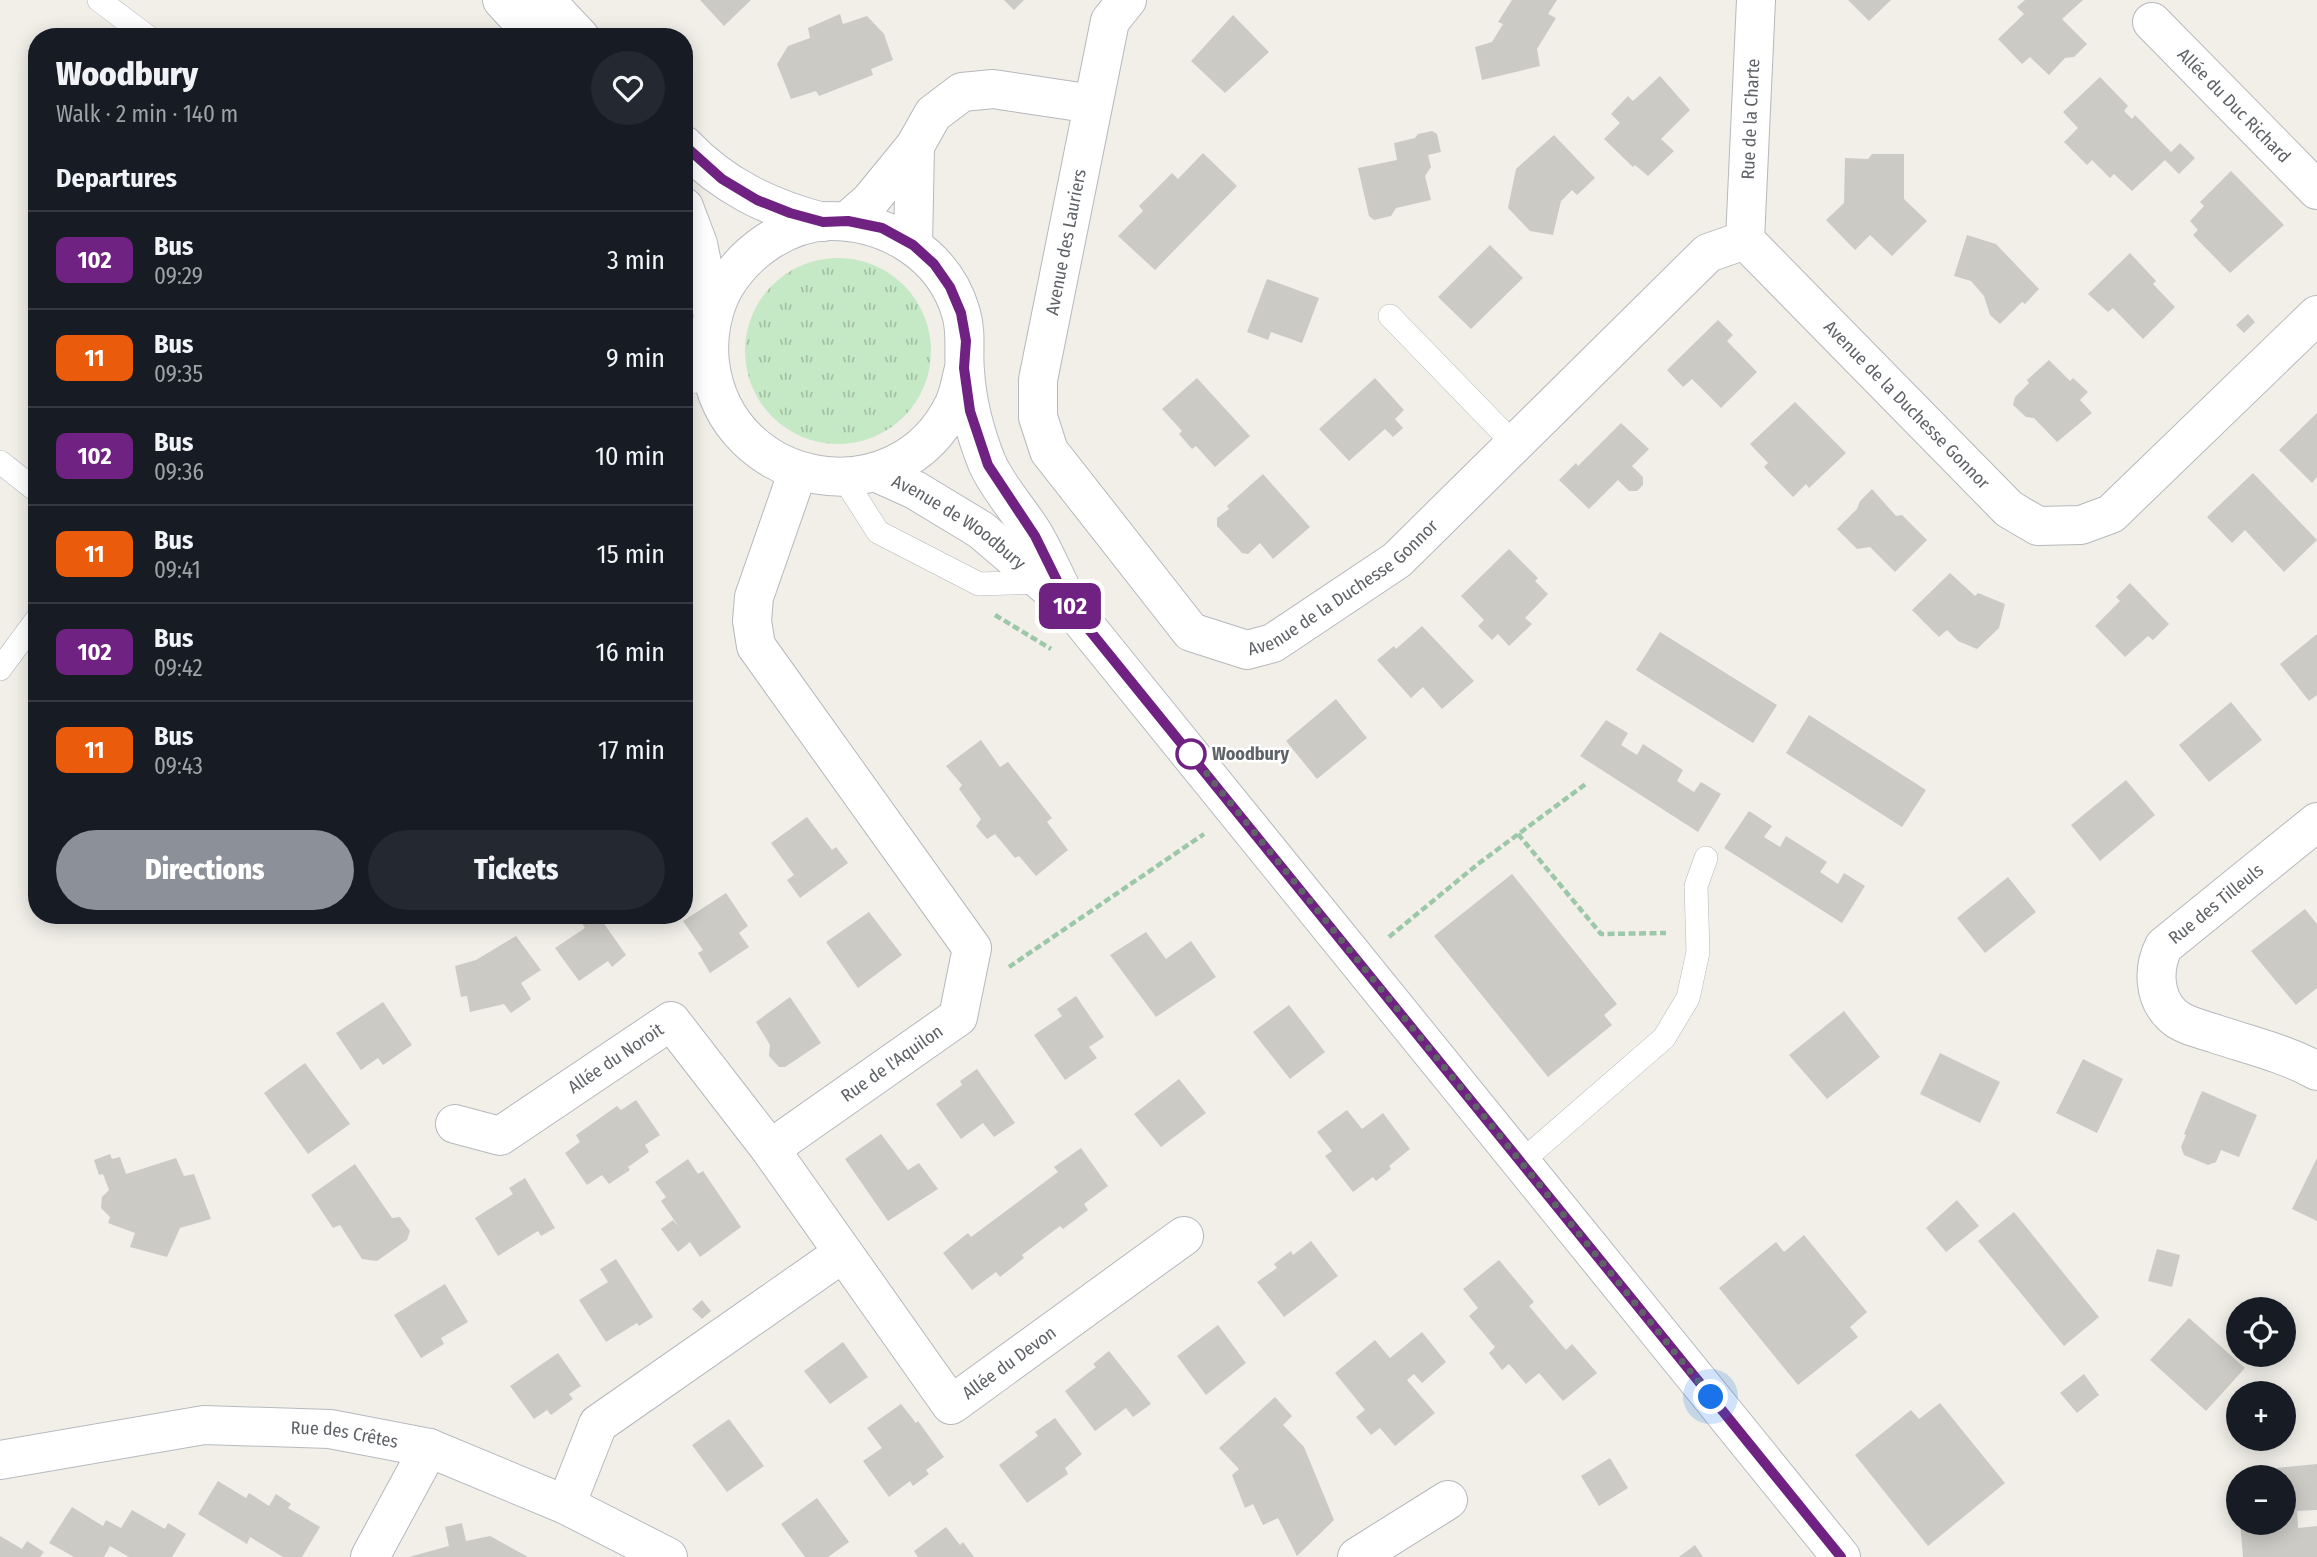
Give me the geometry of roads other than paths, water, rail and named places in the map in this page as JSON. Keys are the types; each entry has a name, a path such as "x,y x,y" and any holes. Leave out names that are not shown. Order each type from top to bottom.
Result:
{"street":[{"path":"502,0 528,28"},
{"path":"545,0 571,28"},
{"name":"Avenue des Lauriers","path":"1038,380 1110,21 1127,0"},
{"name":"Rue de la Charte","path":"1745,240 1756,0"},
{"name":"Allée du Duc Richard","path":"2152,22 2317,190"},
{"path":"835,221 870,201 915,146 933,114 962,92 993,89 1093,104"},
{"path":"913,245 915,146"},
{"name":"Avenue de Woodbury","path":"693,153 722,179 757,200 790,213 882,228 913,245 934,264 950,287 961,313 966,341 964,368 954,403 935,433 908,457 859,475 821,477 798,471 769,458 743,437 698,381 709,348 713,316 724,287 742,262 766,242 793,228 835,221"},
{"name":"Avenue de Woodbury","path":"693,231 713,316"},
{"name":"Avenue de la Duchesse Gonnor","path":"1038,380 1038,417 1049,452 1191,632 1247,650 1273,643 1397,560 1708,253 1745,240 2009,509 2038,526 2081,524 2111,514 2317,314"},
{"name":"Avenue de Woodbury","path":"964,368 970,411 988,465 1035,536 1056,593"},
{"name":"Rue de l'Aquilon","path":"769,1149 958,1017 971,948 756,646 752,621 754,597 798,471"},
{"name":"Avenue de Woodbury","path":"859,475 915,490 981,530 1056,593 1841,1557"},
{"name":"Rue des Tilleuls","path":"2317,822 2165,946 2158,958 2156,971 2157,988 2163,1002 2172,1015 2185,1024 2254,1046 2317,1071"},
{"name":"Allée du Noroit","path":"455,1124 500,1136 671,1021 769,1149"},
{"path":"566,1505 598,1424 843,1253 769,1149"},
{"name":"Allée du Devon","path":"843,1253 951,1405 1184,1236"},
{"name":"Rue des Crêtes","path":"0,1460 204,1425 330,1429 429,1448 566,1505 668,1557"},
{"path":"370,1557 429,1448"},
{"path":"1357,1557 1448,1500"}],"lane":[{"path":"99,0 136,28"},
{"path":"1390,316 1514,444"},
{"path":"0,462 28,484"},
{"path":"859,475 878,531 979,584 1056,593"},
{"path":"0,669 28,631"},
{"path":"1521,1162 1664,1038 1688,998 1698,952 1696,886 1706,858"}],"place":[{"name":"Woodbury","path":"1191,754"}]}
